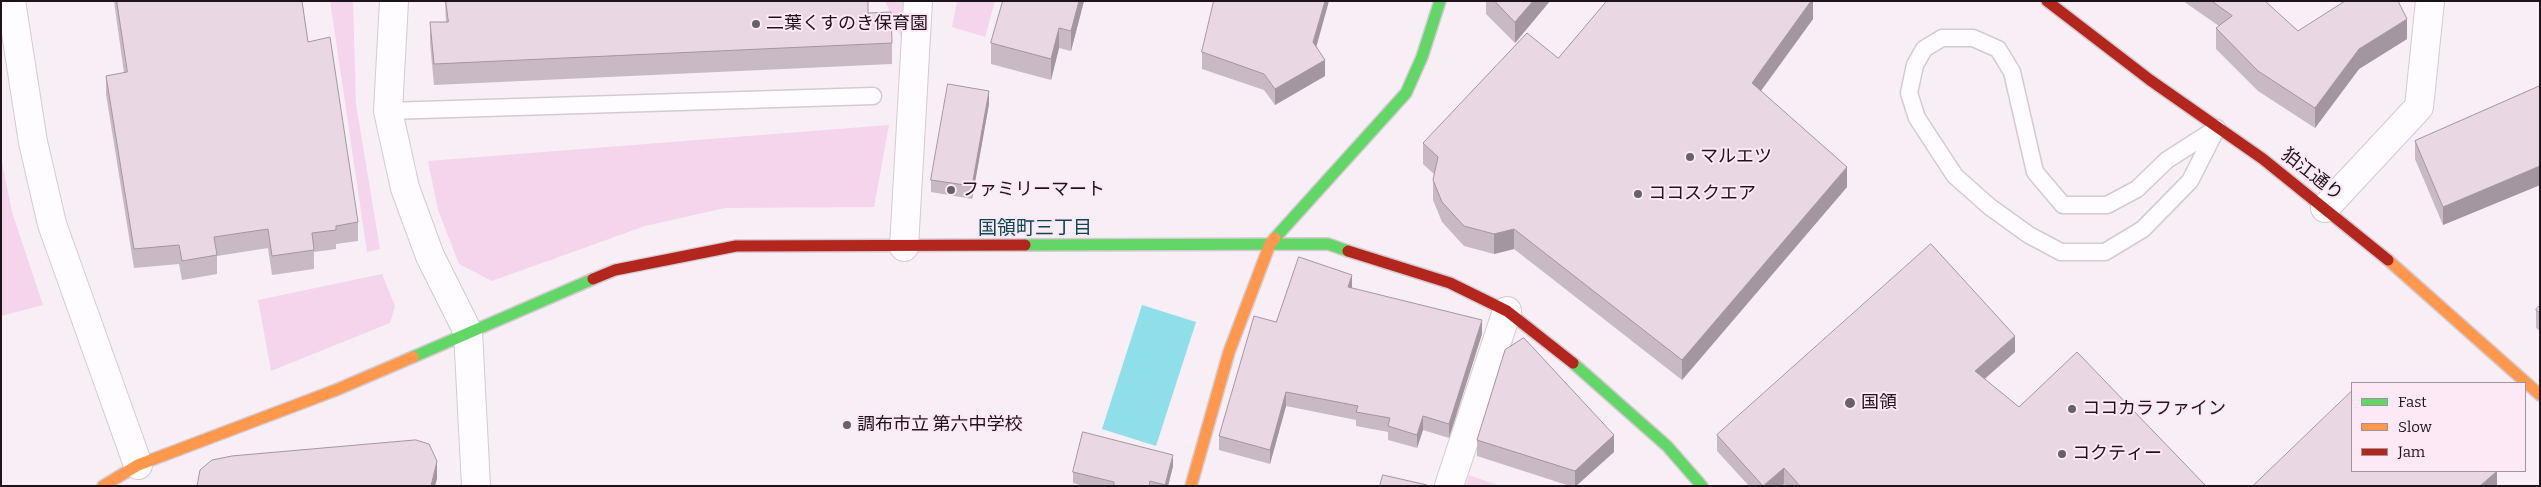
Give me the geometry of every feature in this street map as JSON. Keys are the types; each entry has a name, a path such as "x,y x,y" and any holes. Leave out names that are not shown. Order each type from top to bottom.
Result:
{"street":[{"path":"11,1 33,142 52,224 138,465"},
{"path":"394,1 388,111 405,188 430,256 468,332 476,486"},
{"path":"904,247 918,1"},
{"path":"1191,486 1229,352 1270,244 1406,93 1422,57 1440,1"},
{"name":"狛江通り","path":"2047,1 2217,128 2264,159 2326,208 2409,277 2526,382"},
{"path":"2326,208 2419,107 2430,1"},
{"path":"104,486 138,465 336,390 615,270 736,246 904,247 1270,244 1328,244 1450,283 1507,311 1552,344 1667,446 1702,486"},
{"path":"1449,486 1507,311"},
{"name":"狛江通り","path":"2526,382 2540,395"}],"lane":[{"path":"1942,38 1973,38 1998,49 2012,72 2035,172 2063,205 2107,205 2138,189 2167,160 2217,128 2190,181 2143,230 2105,252 2062,252 2021,229 1990,207 1955,176 1917,118 1909,93 1915,65 1924,49 1942,38"},
{"path":"388,111 873,96"}],"shaded area":[{"path":"330,1 353,1 356,104 380,249 367,252"},
{"path":"885,1 903,1 902,40"},
{"path":"957,1 995,1 985,37 952,27"},
{"path":"889,125 874,207 725,208 645,226 492,281 459,264 438,210 428,161"},
{"path":"1,158 12,212 43,305 1,316"},
{"path":"382,274 395,306 390,323 271,371 258,300"},
{"path":"1469,475 1500,486 1466,486"}],"water":[{"path":"1142,305 1196,322 1156,446 1102,429"}],"building":[{"path":"117,1 302,1 308,42 330,37 358,222 336,226 336,230 312,233 314,250 272,256 268,229 214,237 217,255 182,261 179,245 134,249 106,76 127,72"},
{"path":"446,1 868,1 868,13 891,12 892,43 434,64 430,22 448,22"},
{"path":"1003,1 1079,1 1071,31 1059,28 1051,59 991,43"},
{"path":"1214,1 1325,1 1313,42 1325,60 1275,89 1264,74 1202,52"},
{"path":"1495,1 1533,1 1515,22"},
{"name":"ココスクエア","path":"1607,1 1811,1 1752,83 1847,167 1682,360 1514,229 1494,234 1464,226 1442,202 1433,180 1438,157 1423,143 1527,33 1558,58"},
{"path":"2212,1 2265,1 2298,31 2345,1 2398,1 2407,19 2359,49 2315,108 2258,71 2216,28 2232,16"},
{"path":"948,84 989,91 972,186 931,180"},
{"path":"2540,86 2540,166 2443,207 2415,141"},
{"path":"1931,244 2015,336 1975,371 2019,407 2077,352 2206,486 1800,486 1784,468 1763,486 1717,435"},
{"path":"1299,257 1352,275 1348,287 1482,320 1449,424 1423,416 1417,435 1388,426 1390,418 1356,412 1358,406 1286,392 1270,450 1219,436 1254,316 1276,322"},
{"path":"2540,305 2540,313 2536,310"},
{"path":"1524,338 1614,435 1575,471 1477,440 1505,350"},
{"path":"2351,392 2351,472 2496,472 2480,486 2253,486"},
{"path":"1083,432 1173,455 1165,485 1150,481 1149,486 1114,486 1114,482 1073,472"},
{"path":"416,440 429,444 437,461 431,486 197,486 200,470 212,460 232,456"},
{"path":"1383,475 1427,485 1427,486 1380,486"}],"traffic: fast":[{"path":"1275,238 1406,93 1422,57 1440,1"},
{"path":"1025,245 1328,244 1348,251"},
{"path":"413,357 593,279"},
{"path":"1573,363 1667,446 1702,486"}],"traffic: slow":[{"path":"1191,486 1229,352 1270,244 1275,238"},
{"path":"2388,260 2525,382"},
{"path":"103,486 138,465 336,390 413,357"},
{"path":"2526,383 2540,395"}],"traffic: jam":[{"path":"2047,1 2150,80 2263,159 2388,260"},
{"path":"593,279 615,270 736,246 1025,245"},
{"path":"1348,251 1450,283 1507,311 1573,363"}],"place":[{"name":"二葉くすのき保育園","path":"756,24"},
{"name":"マルエツ","path":"1690,157"},
{"name":"ファミリーマート","path":"951,190"},
{"name":"ココスクエア","path":"1638,194"},
{"name":"国領","path":"1850,403"},
{"name":"ココカラファイン","path":"2072,409"},
{"name":"調布市立 第六中学校","path":"847,425"},
{"name":"コクティー","path":"2062,454"}],"district":[{"name":"国領町三丁目","path":"1035,229"}]}
